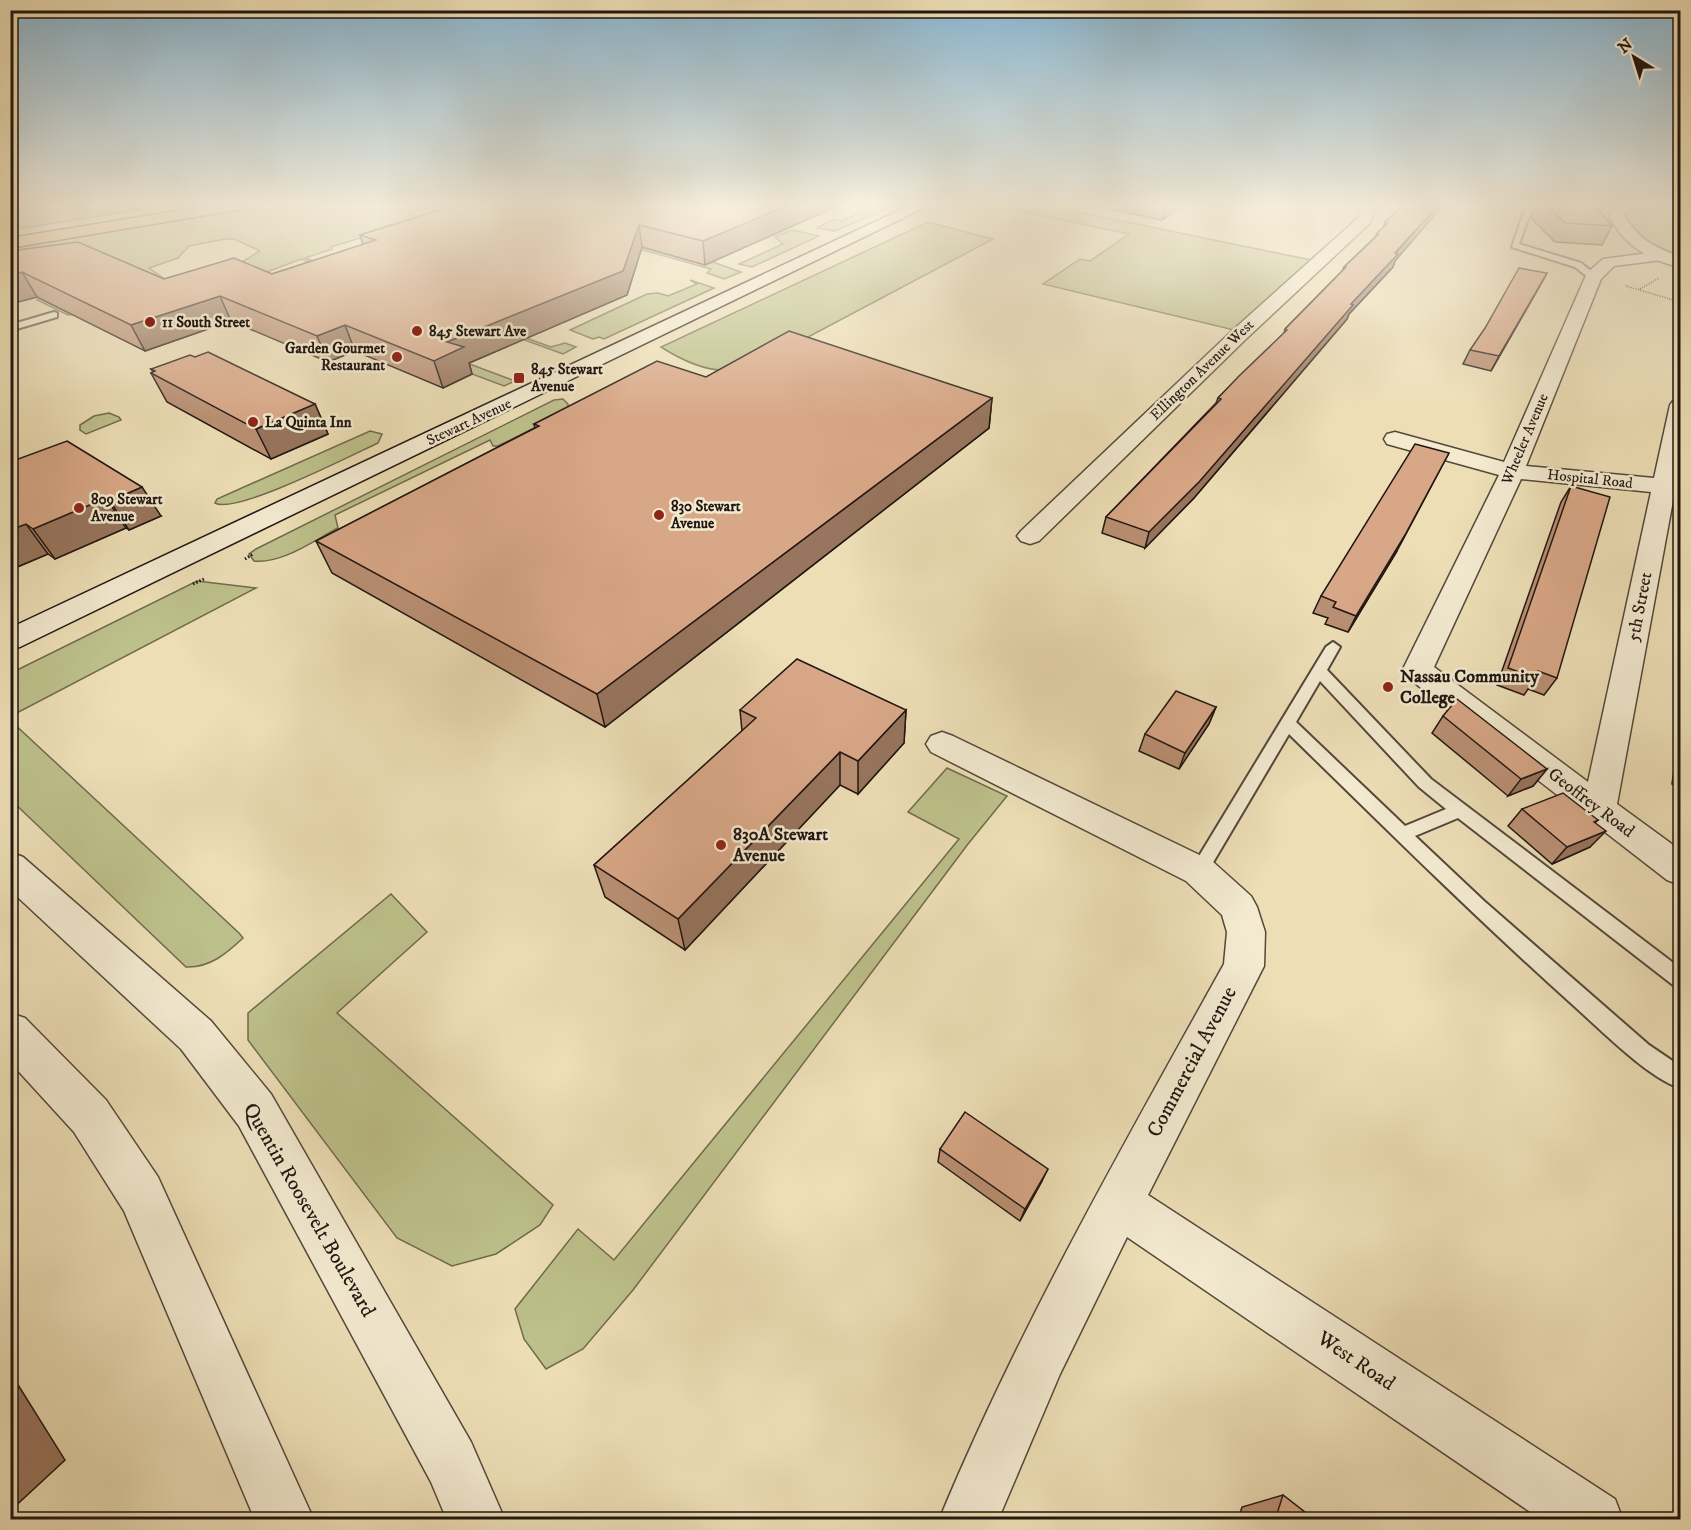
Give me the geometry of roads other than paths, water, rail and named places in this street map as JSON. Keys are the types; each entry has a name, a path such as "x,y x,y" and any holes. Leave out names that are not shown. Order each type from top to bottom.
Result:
{"street":[{"name":"Stewart Avenue","path":"10,640 779,274"},
{"name":"Ellington Avenue West","path":"1030,536 1242,331 1305,274"},
{"name":"Wheeler Avenue","path":"1418,669 1500,500 1593,277"},
{"name":"5th Street","path":"1599,809 1672,488 1680,405"},
{"name":"Hospital Road","path":"1395,439 1511,471 1672,488"},
{"name":"Geoffrey Road","path":"1418,669 1447,694 1680,870"},
{"name":"Commercial Avenue","path":"942,744 1199,871 1238,907 1246,932 1244,966 1118,1203 1041,1355 968,1520"},
{"name":"Quentin Roosevelt Boulevard","path":"10,867 196,1035 255,1110 451,1462 476,1520"},
{"path":"10,1032 90,1116 141,1194 285,1520"},
{"name":"West Road","path":"1118,1203 1594,1520"}],"lane":[{"path":"1590,274 1593,277"},
{"path":"10,328 54,315"},
{"path":"1199,871 1333,647"},
{"path":"1319,670 1425,783 1680,979"},
{"path":"1287,723 1477,907 1633,1044 1680,1078"},
{"path":"1401,835 1460,810"}],"place":[{"name":"11 South Street","path":"150,322"},
{"name":"845 Stewart Ave","path":"417,331"},
{"name":"Garden Gourmet Restaurant","path":"397,357"},
{"name":"845 Stewart Avenue","path":"519,378"},
{"name":"La Quinta Inn","path":"253,422"},
{"name":"809 Stewart Avenue","path":"79,508"},
{"name":"830 Stewart Avenue","path":"659,515"},
{"name":"Nassau Community College","path":"1388,687"},
{"name":"830A Stewart Avenue","path":"721,845"}]}
